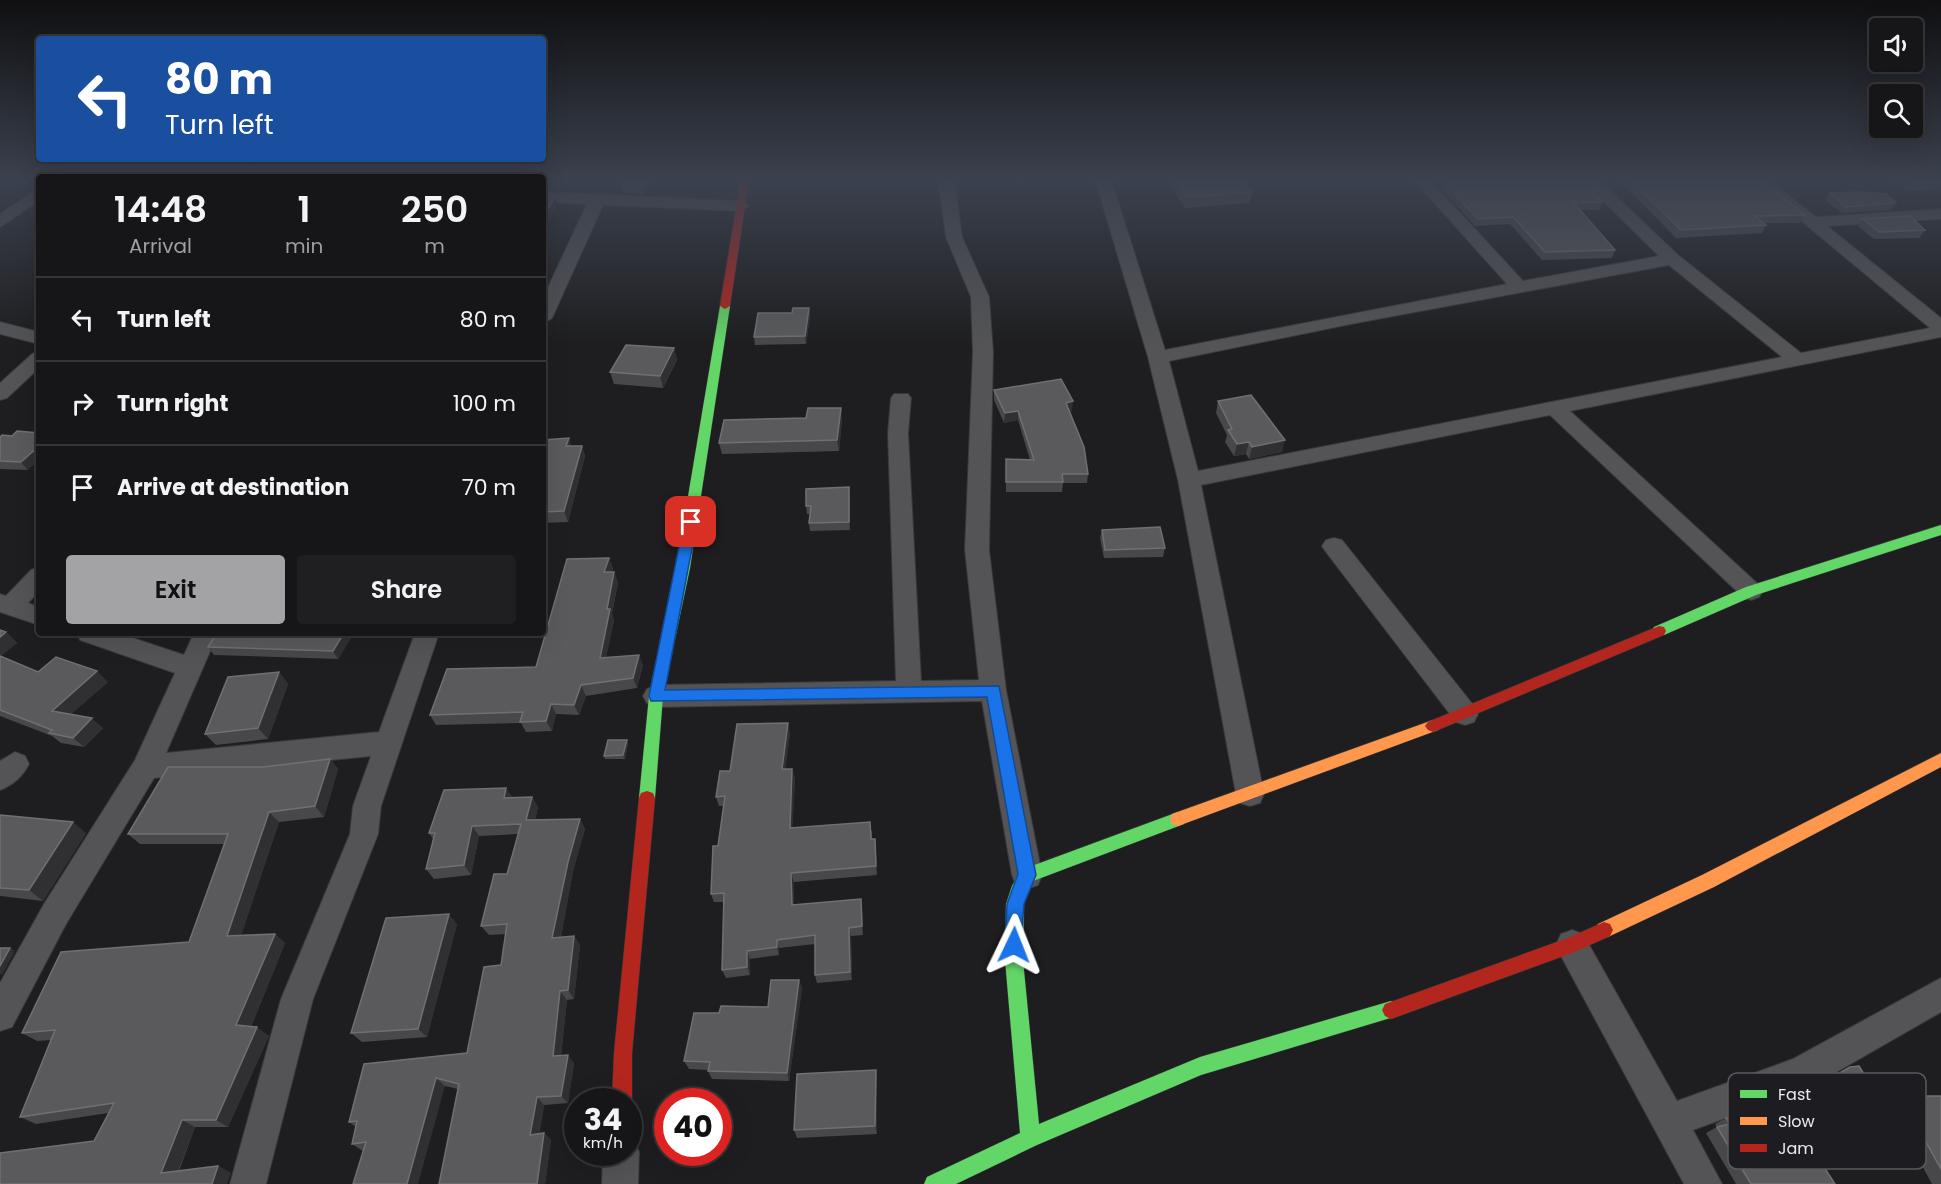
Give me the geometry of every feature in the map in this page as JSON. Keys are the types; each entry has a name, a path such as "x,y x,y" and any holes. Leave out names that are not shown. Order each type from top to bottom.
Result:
{"street":[{"path":"546,311 581,234"},
{"path":"622,1088 623,1053 656,696 684,568 737,234"},
{"path":"954,234 977,286 982,314 977,550 993,690 1027,875"},
{"path":"1120,234 1158,357 1189,480 1250,794"},
{"path":"1471,234 1520,288"},
{"path":"1646,234 1672,259 1799,361"},
{"path":"1827,234 1941,329"},
{"path":"1158,357 1356,317 1672,259"},
{"path":"0,328 36,337"},
{"path":"1189,480 1799,361 1941,329"},
{"path":"0,394 36,361"},
{"path":"901,398 898,433 909,692"},
{"path":"1556,409 1751,591"},
{"path":"1030,1138 1014,960 1015,904 1020,886 1027,875 1465,714 1751,591 1941,530"},
{"path":"1334,546 1465,714"},
{"path":"6,605 36,579"},
{"path":"6,605 36,615"},
{"path":"98,636 189,668"},
{"path":"0,1015 55,914 146,767 205,636"},
{"path":"248,1184 297,999 364,834 367,806 426,636"},
{"path":"656,696 993,690"},
{"path":"146,767 387,743"},
{"path":"934,1184 1030,1138 1200,1066 1381,1014 1572,945 1708,880 1941,760"},
{"path":"1572,945 1704,1184"},
{"path":"1802,1073 1941,994"},
{"path":"1670,1121 1728,1100"},
{"path":"620,1184 621,1166"}],"building":[{"path":"1529,234 1601,234 1615,250 1545,252"},
{"path":"793,308 809,308 805,336 754,337 758,313 792,313"},
{"path":"626,345 674,348 660,376 610,372"},
{"path":"1061,379 1073,401 1066,403 1084,447 1088,474 1062,474 1063,482 1006,482 1006,459 1034,460 1018,411 1005,413 994,390"},
{"path":"1251,395 1285,440 1252,447 1249,442 1237,444 1228,430 1232,429 1218,401"},
{"path":"808,408 841,408 837,440 719,443 724,420 806,418"},
{"path":"17,431 36,433 36,449 21,462 0,461 0,437 2,435 12,436"},
{"path":"569,438 566,446 582,446 564,511 546,512 546,440"},
{"path":"849,487 849,522 809,523 811,506 806,506 806,489"},
{"path":"1160,527 1165,548 1105,550 1102,530"},
{"path":"609,558 604,572 614,572 607,609 610,609 600,658 639,655 633,678 581,685 574,705 551,704 546,721 520,722 523,712 430,715 447,669 536,667 567,559"},
{"path":"215,636 342,636 333,651 208,647"},
{"path":"0,656 38,672 56,657 97,671 52,711 92,718 73,738 49,733 52,730 0,710"},
{"path":"279,672 258,728 205,734 228,677"},
{"path":"788,723 782,769 792,769 790,828 870,822 871,839 875,839 876,866 791,873 792,905 861,899 862,926 849,928 850,972 815,975 815,935 777,940 777,947 747,951 747,967 722,970 724,893 711,894 713,846 718,846 725,796 716,797 720,771 730,771 737,724"},
{"path":"608,740 627,740 623,755 604,756"},
{"path":"330,759 315,806 269,812 227,936 275,934 236,1025 257,1027 216,1120 182,1120 161,1173 218,1166 212,1184 0,1184 0,1153 94,1141 114,1103 20,1117 55,1030 22,1033 61,952 189,942 228,834 128,834 168,767 263,767"},
{"path":"506,788 504,798 532,797 526,820 580,819 568,862 552,938 574,936 568,990 560,991 553,1056 568,1055 561,1096 537,1097 530,1135 544,1133 537,1184 439,1184 459,1084 436,1078 407,1184 353,1184 366,1142 352,1144 357,1121 349,1122 364,1064 467,1053 484,967 501,965 507,924 481,926 494,874 507,874 521,824 472,826 464,865 426,869 435,833 429,833 444,790"},
{"path":"0,815 73,822 29,890 0,888"},
{"path":"449,914 418,1029 351,1033 386,918"},
{"path":"0,948 10,948 0,966"},
{"path":"771,980 799,980 787,1073 708,1071 710,1062 684,1061 694,1013 719,1013 721,1006 768,1007"},
{"path":"1859,1066 1863,1073 1840,1073 1850,1067"},
{"path":"876,1070 875,1126 794,1130 797,1074"},
{"path":"1926,1096 1941,1096 1941,1169 1926,1142"},
{"path":"1728,1124 1728,1145 1717,1127"},
{"path":"1742,1169 1825,1169 1835,1184 1751,1184"}],"traffic: fast":[{"path":"647,798 656,696 683,568 725,306"},
{"path":"1659,631 1751,591 1941,530"},
{"path":"1030,1138 1014,960 1015,904 1020,886 1027,875 1178,819"},
{"path":"934,1184 1030,1138 1200,1066 1391,1010"}],"traffic: slow":[{"path":"1178,819 1433,726"},
{"path":"1604,930 1708,881 1941,760"}],"traffic: jam":[{"path":"725,306 736,234"},
{"path":"1433,726 1659,631"},
{"path":"622,1088 623,1053 647,798"},
{"path":"1391,1010 1572,945 1604,930"}],"route":[{"path":"691,522 684,568 656,696 993,690 1027,875 1020,886 1015,904 1014,945"}]}
